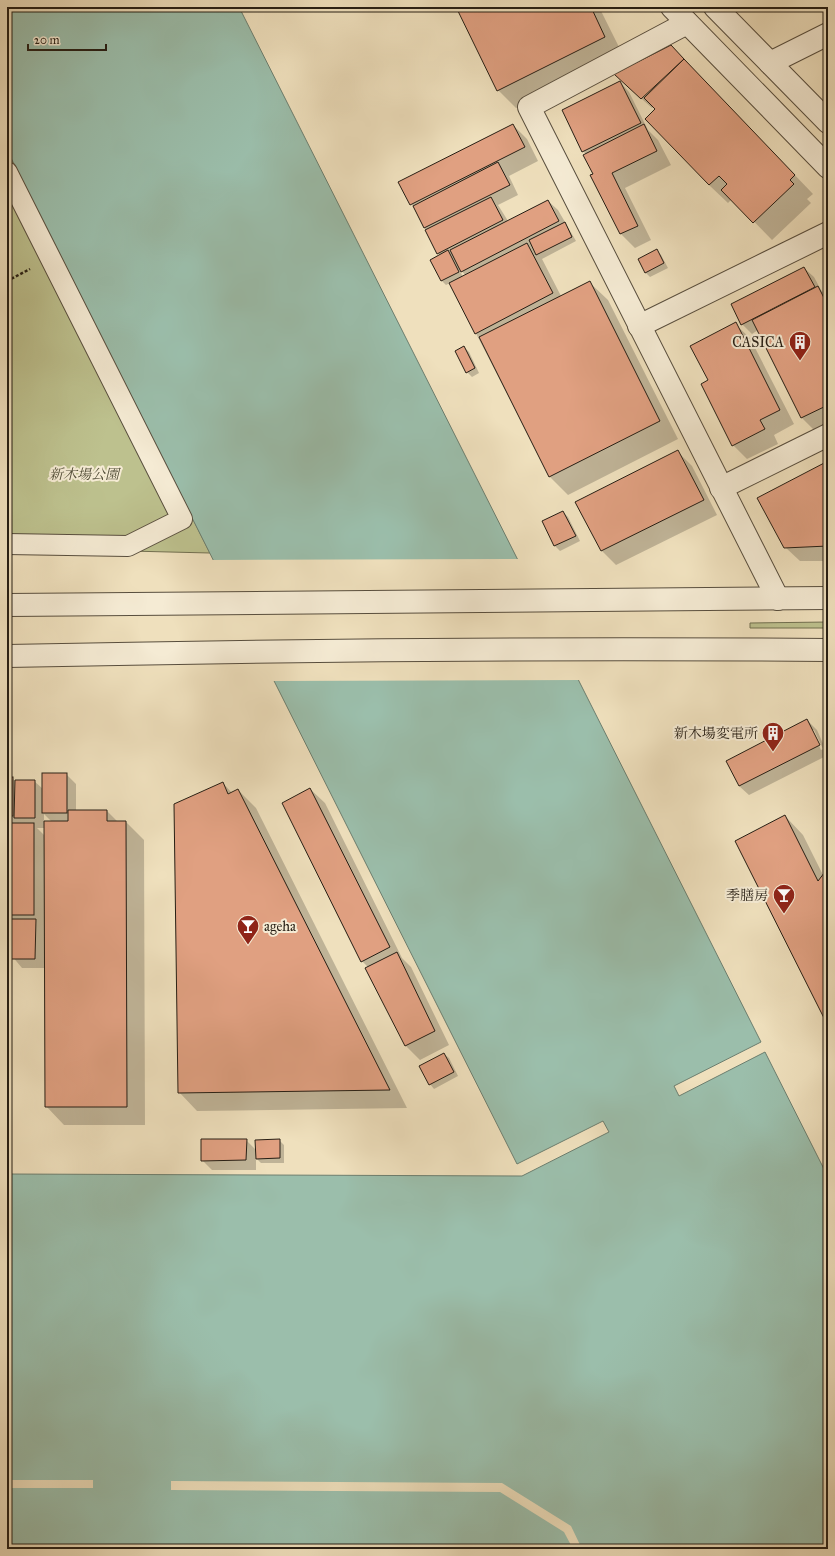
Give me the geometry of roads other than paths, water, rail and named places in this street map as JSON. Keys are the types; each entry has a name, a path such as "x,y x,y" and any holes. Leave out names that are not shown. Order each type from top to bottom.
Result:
{"street":[{"path":"672,7 828,167"},
{"path":"715,7 828,122"},
{"path":"687,23 529,107 778,599"},
{"path":"770,63 828,34"},
{"path":"7,172 182,519 128,546 7,544"},
{"path":"640,326 828,233"},
{"path":"721,488 828,435"},
{"path":"7,605 828,598"},
{"path":"7,656 227,651 608,648 828,650"}],"place":[{"name":"CASICA","path":"800,362"},
{"name":"新木場変電所","path":"773,752"},
{"name":"季膳房","path":"784,914"},
{"name":"ageha","path":"248,946"}],"park label":[{"name":"新木場公園","path":"84,474"}]}
